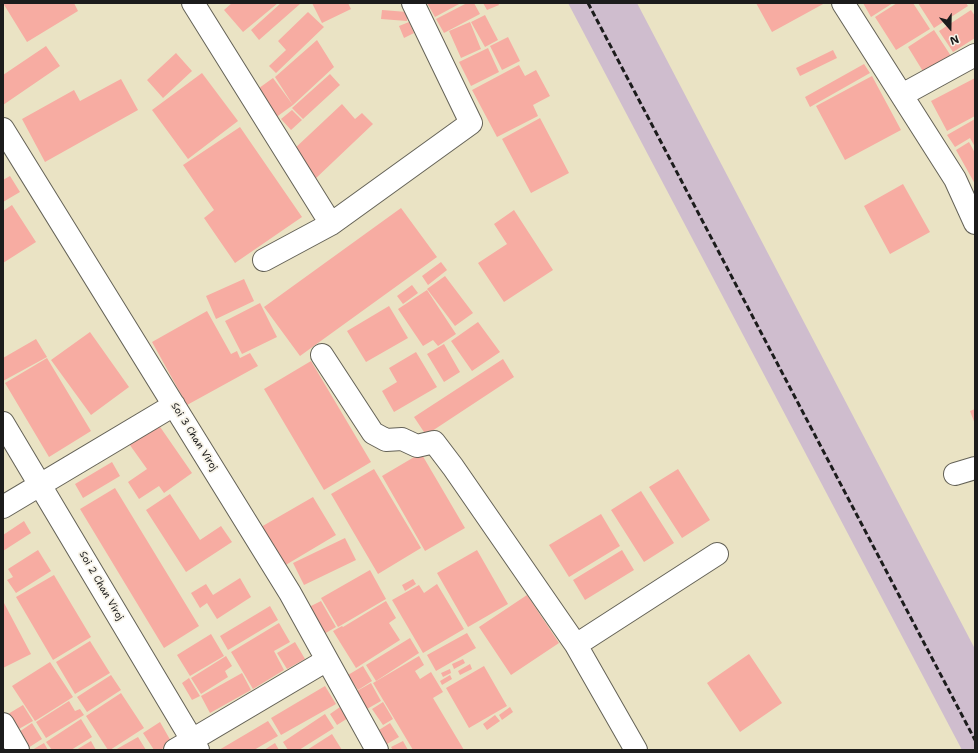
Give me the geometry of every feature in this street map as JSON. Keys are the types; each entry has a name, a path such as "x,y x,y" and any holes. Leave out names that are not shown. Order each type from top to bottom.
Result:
{"street":[{"path":"193,3 331,224"},
{"path":"264,260 331,224 471,123 413,3"},
{"path":"843,3 955,179 974,220"},
{"path":"902,95 975,55"},
{"name":"Soi 3 Chan Viroj","path":"3,129 290,593 377,750"},
{"path":"322,355 373,433 386,440 402,439 416,446 434,442 453,466 576,645 636,750"},
{"path":"3,507 174,405"},
{"name":"Soi 2 Chan Viroj","path":"3,423 41,485 188,747"},
{"path":"576,645 717,554"},
{"path":"188,747 327,660"},
{"path":"3,724 18,750"}],"shaded area":[{"path":"568,3 637,3 975,649 975,750 962,750"}],"building":[{"path":"3,3 74,3 78,11 27,42"},
{"path":"232,3 278,3 243,32 224,10"},
{"path":"281,3 300,4 259,40 251,30"},
{"path":"312,3 348,3 351,9 322,23"},
{"path":"427,3 461,3 435,17"},
{"path":"467,3 474,3 480,14 444,33 436,19"},
{"path":"483,3 498,3 499,5 487,10"},
{"path":"756,3 825,3 772,32"},
{"path":"863,3 893,3 871,17"},
{"path":"897,3 913,3 930,29 896,50 875,17"},
{"path":"918,3 966,3 968,6 934,28"},
{"path":"382,10 407,12 407,21 381,19"},
{"path":"971,10 975,16 975,38 953,52 939,31"},
{"path":"308,12 324,27 276,73 269,66 286,50 278,41"},
{"path":"485,15 498,40 485,47 471,22"},
{"path":"409,22 414,33 404,38 399,26"},
{"path":"470,22 481,49 461,58 449,31"},
{"path":"934,30 951,56 924,73 908,47"},
{"path":"508,37 520,61 502,70 490,46"},
{"path":"317,40 334,67 293,105 275,77"},
{"path":"46,46 60,66 3,105 3,75"},
{"path":"488,48 499,72 471,86 459,62"},
{"path":"833,50 837,58 800,76 796,68"},
{"path":"176,53 192,71 163,98 147,80"},
{"path":"864,64 870,73 810,107 805,97"},
{"path":"519,65 525,76 536,70 550,96 533,105 538,116 497,137 472,90"},
{"path":"202,73 238,121 188,159 152,110"},
{"path":"330,74 340,85 303,119 292,108"},
{"path":"872,76 901,130 845,160 816,106"},
{"path":"273,78 293,105 275,118 255,91"},
{"path":"975,78 975,116 947,131 931,101"},
{"path":"121,79 138,110 45,162 22,119 74,90 80,101"},
{"path":"342,104 355,119 362,113 373,124 314,180 293,150"},
{"path":"292,110 302,120 291,130 281,119"},
{"path":"540,118 569,173 531,193 502,139"},
{"path":"975,119 975,147 970,138 955,147 947,135"},
{"path":"240,127 302,217 235,263 204,218 214,210 183,165"},
{"path":"969,142 975,153 975,184 956,150"},
{"path":"10,176 20,192 3,202 3,180"},
{"path":"903,184 930,232 890,254 864,206"},
{"path":"12,205 36,242 3,263 3,211"},
{"path":"401,208 437,257 300,356 264,307"},
{"path":"514,210 553,270 504,302 478,263 507,244 494,224"},
{"path":"441,262 447,270 428,285 422,276"},
{"path":"445,276 473,313 455,326 427,289"},
{"path":"244,279 254,301 216,319 206,296"},
{"path":"412,285 418,293 403,304 397,296"},
{"path":"427,290 456,334 438,346 433,340 423,346 398,309"},
{"path":"260,303 277,337 242,354 225,321"},
{"path":"389,306 408,338 366,362 347,331"},
{"path":"207,311 231,354 237,351 240,358 250,353 258,366 187,405 152,342"},
{"path":"478,322 500,352 472,371 451,341"},
{"path":"90,332 129,387 91,415 51,360"},
{"path":"36,339 47,357 3,381 3,358"},
{"path":"444,344 460,372 444,382 427,354"},
{"path":"416,352 437,387 394,412 382,391 397,382 389,368"},
{"path":"47,358 91,431 49,457 5,383"},
{"path":"503,359 514,377 426,435 414,417"},
{"path":"311,361 371,462 324,490 264,389"},
{"path":"975,409 975,424 970,411"},
{"path":"156,421 192,473 164,493 159,486 139,499 128,482 147,469 127,441"},
{"path":"421,453 465,528 425,551 382,476"},
{"path":"112,462 120,476 83,498 75,484"},
{"path":"374,469 421,548 378,574 331,494"},
{"path":"678,469 710,520 682,538 649,487"},
{"path":"115,488 199,626 164,648 80,509"},
{"path":"641,491 674,543 644,562 611,510"},
{"path":"170,494 200,540 221,526 232,542 186,572 146,510"},
{"path":"313,497 336,535 284,566 261,527"},
{"path":"601,514 620,546 569,577 549,545"},
{"path":"24,521 31,533 3,551 3,535"},
{"path":"345,538 356,560 304,585 293,563"},
{"path":"38,550 51,571 16,593 7,580 13,577 8,569"},
{"path":"477,550 508,604 468,627 437,573"},
{"path":"622,550 634,570 585,600 573,580"},
{"path":"370,570 386,599 338,627 321,598"},
{"path":"54,575 91,637 53,660 16,597"},
{"path":"240,578 251,597 217,619 207,603 200,608 191,593 206,584 213,595"},
{"path":"413,579 416,584 405,591 402,585"},
{"path":"437,584 464,629 423,653 392,600 419,585 424,593"},
{"path":"527,595 559,643 511,675 479,627"},
{"path":"321,601 336,627 324,634 309,607"},
{"path":"386,601 396,618 389,623 400,640 356,668 333,631 342,626 343,627"},
{"path":"4,603 31,654 3,668 3,604"},
{"path":"270,606 278,620 228,650 220,636"},
{"path":"279,623 290,642 274,651 284,670 253,689 231,652"},
{"path":"467,633 476,648 436,671 427,655"},
{"path":"211,634 224,656 190,676 177,655"},
{"path":"410,638 419,653 376,681 366,665"},
{"path":"90,641 110,673 75,694 56,662"},
{"path":"295,642 305,659 287,669 277,653"},
{"path":"749,654 782,703 740,732 707,683"},
{"path":"226,656 232,666 225,671 228,677 201,694 191,678"},
{"path":"419,656 424,665 415,671 420,679 431,672 443,692 433,698 464,750 413,750 373,683"},
{"path":"463,659 465,663 454,669 452,664"},
{"path":"50,662 73,697 35,721 12,686"},
{"path":"470,664 472,669 460,675 458,671"},
{"path":"363,666 372,681 358,690 348,675"},
{"path":"484,666 507,706 469,728 446,688"},
{"path":"450,669 451,673 443,677 441,673"},
{"path":"242,673 251,690 210,713 201,696"},
{"path":"111,675 121,690 87,712 77,697"},
{"path":"450,675 452,679 442,685 440,681"},
{"path":"189,678 200,696 192,700 182,683"},
{"path":"371,683 381,701 367,709 357,691"},
{"path":"325,686 336,704 281,735 271,718"},
{"path":"121,693 144,728 108,750 86,716"},
{"path":"69,701 75,711 80,709 84,715 46,738 36,722"},
{"path":"383,702 393,719 383,725 372,709"},
{"path":"23,705 33,721 17,730 8,714"},
{"path":"340,707 348,718 337,725 330,714"},
{"path":"510,707 513,712 502,720 499,715"},
{"path":"325,714 334,728 299,750 288,750 283,742"},
{"path":"495,715 500,721 487,730 483,724"},
{"path":"81,719 92,737 71,750 52,750 46,742"},
{"path":"268,721 278,736 254,750 219,750"},
{"path":"160,722 172,743 160,750 154,750 143,733"},
{"path":"32,723 42,739 28,748 19,732"},
{"path":"390,723 399,737 387,744 379,730"},
{"path":"332,734 342,750 307,750"},
{"path":"138,737 146,750 115,750"},
{"path":"91,741 96,750 76,750"},
{"path":"403,741 408,750 393,750 391,747"},
{"path":"44,743 48,750 32,750"},
{"path":"275,743 279,750 264,750"}],"railway":[{"path":"588,3 975,740"}]}
